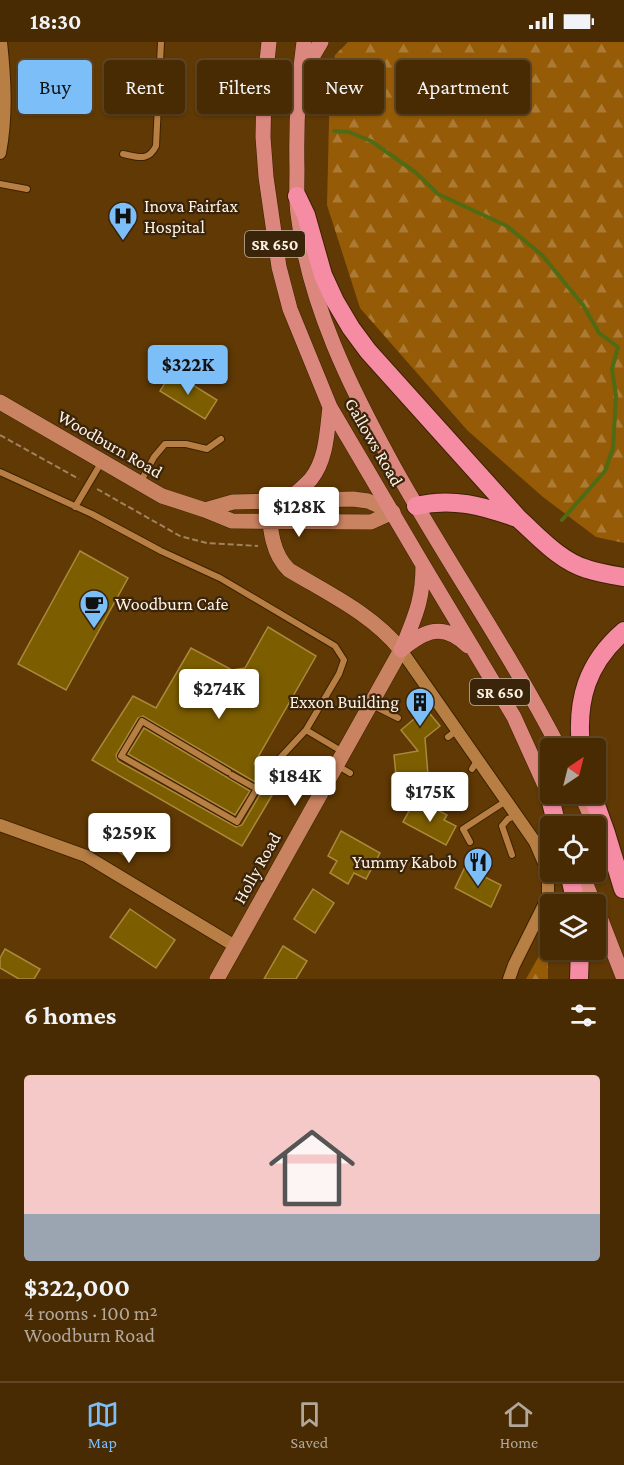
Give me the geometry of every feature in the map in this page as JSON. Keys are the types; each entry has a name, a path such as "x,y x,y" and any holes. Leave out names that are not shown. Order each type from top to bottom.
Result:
{"highway":[{"path":"297,196 306,214 323,275 335,302 368,351 519,519 569,561 586,569 624,577"},
{"path":"416,506 452,502 472,504 519,519"},
{"path":"580,738 580,707 587,680 597,658 624,631"},
{"path":"596,804 623,891"},
{"path":"579,979 580,960"}],"main road":[{"name":"Gallows Road","path":"269,42 264,90 263,137 266,177 279,267 290,309 330,406 514,717 540,773"},
{"name":"Gallows Road","path":"304,42 296,126 298,213 308,264 327,329 346,377 367,420 525,686 553,738"},
{"path":"300,82 321,42"},
{"path":"287,501 307,484 319,467 326,443 330,406"},
{"name":"Woodburn Road","path":"393,512 416,506"},
{"path":"401,650 419,605 423,588 423,565"},
{"path":"401,650 417,636 433,631 444,631 457,637 478,656"},
{"path":"606,852 623,891"},
{"path":"606,934 624,979"}],"street":[{"path":"0,153 4,131 5,83 1,42"},
{"name":"Woodburn Road","path":"0,402 140,484 176,502 206,510 232,521 371,522 393,512"},
{"path":"206,510 232,502 353,499 368,501 393,512"},
{"path":"268,502 269,522 281,562 289,570 361,612 387,633 401,650 426,699 535,842 544,860 549,887 545,904 509,979"},
{"name":"Holly Road","path":"217,979 344,764 370,705 401,650"},
{"path":"0,825 86,856 236,946"}],"lane":[{"path":"123,154 143,159 152,154 156,146 161,42"},
{"path":"0,184 27,189"},
{"path":"140,484 154,457 165,444 186,444 207,449 221,439"},
{"path":"75,507 101,463"},
{"path":"0,472 92,514 161,551 220,578 335,646 344,660 339,674 306,730 267,772 257,789 237,822 121,756 142,721 257,789"},
{"path":"370,705 398,718"},
{"path":"306,730 344,764"},
{"path":"470,842 463,829 506,801"},
{"path":"512,855 502,826 516,815"}],"path":[{"path":"0,435 180,536 207,543 258,546"}],"green space":[{"path":"348,42 624,42 624,543 596,537 543,497 467,430 360,308 327,205 329,114 384,114 384,60 334,60 335,55"},
{"path":"540,954 540,960 548,960 548,979 526,979"}],"building":[{"path":"172,372 217,400 205,419 160,391"},
{"path":"80,551 128,578 66,690 18,664"},
{"path":"268,627 316,656 254,764 263,769 255,782 143,716 138,718 116,755 118,761 236,827 242,825 272,774 281,780 242,846 92,760 133,696 156,708 191,648 232,670 245,668"},
{"path":"426,709 440,726 425,738 428,775 414,777 414,773 396,776 394,755 418,751 401,730"},
{"path":"144,728 250,791 235,815 128,754"},
{"path":"413,804 423,809 426,804 447,815 444,820 456,826 446,845 403,822"},
{"path":"116,819 139,835 125,856 102,840"},
{"path":"341,831 380,853 366,879 354,873 348,884 330,873 337,861 328,856"},
{"name":"Yummy Kabob","path":"465,867 501,885 491,907 455,888"},
{"path":"313,889 334,903 315,933 294,919"},
{"path":"130,909 175,940 156,968 110,937"},
{"path":"283,946 307,961 296,979 264,979"},
{"path":"5,949 40,969 34,979 19,979 0,968 0,958"}],"waterway":[{"path":"334,131 349,132 371,141 415,172 438,194 507,226 542,255 583,305 599,333 618,347 612,369 616,396 613,448 605,471 562,520"}],"place":[{"name":"Inova Fairfax Hospital","path":"123,242"},
{"name":"Woodburn Cafe","path":"94,630"},
{"name":"Exxon Building","path":"420,728"},
{"name":"Yummy Kabob","path":"478,888"}]}
